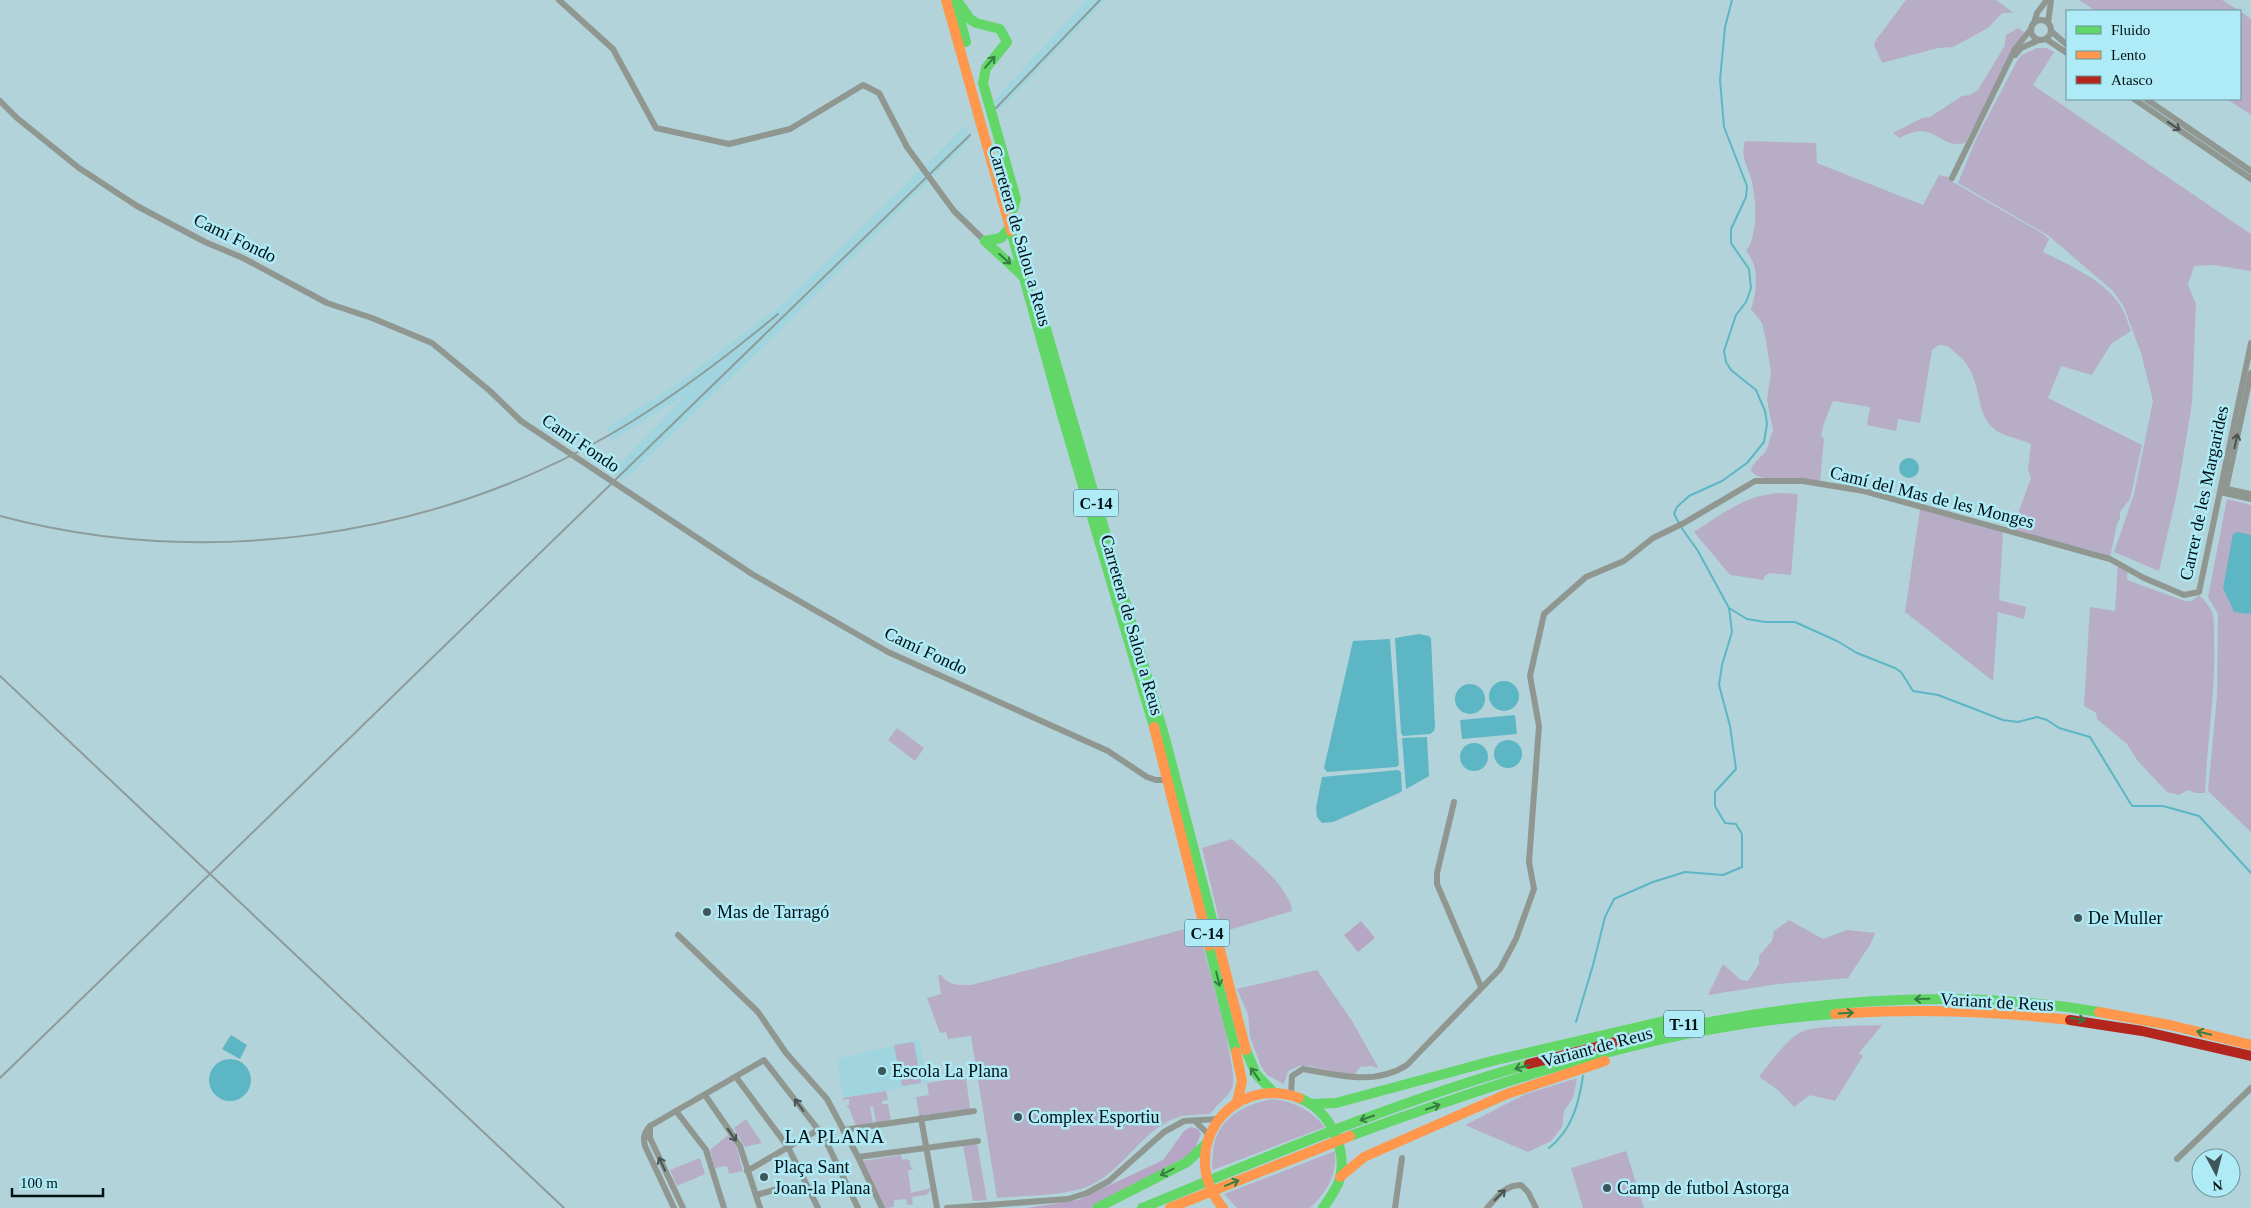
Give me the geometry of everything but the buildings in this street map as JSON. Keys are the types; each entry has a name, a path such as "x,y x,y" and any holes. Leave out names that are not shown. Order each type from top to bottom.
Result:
{"main road":[{"path":"942,0 972,106 978,112"},
{"name":"C-14","path":"946,0 1167,780 1241,1051 1242,1081 1237,1102"},
{"path":"955,0 970,18 980,23 998,26 1004,31 1007,42 1003,52 991,58 984,69 983,83 1016,198 1013,209"},
{"name":"Carretera de Salou a Reus","path":"955,0 1070,413 1166,742 1241,1051"},
{"path":"985,241 1001,238 1011,226"},
{"path":"985,241 1024,277"},
{"name":"Variant de Reus","path":"1142,1208 1356,1122 1497,1074 1602,1044 1681,1025 1810,1004 1924,998 1987,1000 2062,1006 2125,1015 2251,1045"},
{"name":"Variant de Reus","path":"1170,1208 1359,1133 1502,1084 1605,1054 1685,1035 1748,1023 1812,1015 1923,1009 1986,1010 2060,1017 2132,1028 2251,1056"},
{"path":"1311,1104 1336,1103 1492,1061 1679,1018 1716,1012 1730,1016"},
{"path":"1340,1177 1364,1157 1516,1091 1607,1061 1686,1041 1812,1015"},
{"name":"C-14","path":"1241,1051 1256,1076 1273,1092"},
{"path":"1097,1208 1187,1162 1208,1139 1218,1119 1237,1102 1254,1095 1273,1092 1290,1094 1311,1104 1326,1117 1337,1136 1342,1160 1340,1177 1333,1194 1323,1208"},
{"path":"1208,1139 1204,1167 1210,1188 1222,1207"}],"street":[{"path":"559,0 613,49 656,128 729,144 790,128 863,85 879,93 908,147 954,211 985,241"},
{"path":"2049,0 2048,23 2051,30 2066,44"},
{"path":"2049,0 2037,13 2032,26 2033,36 2066,52"},
{"path":"1952,178 1984,109 2022,37 2032,26 2041,20 2048,23"},
{"path":"2011,59 2021,48 2042,39 2051,30"},
{"path":"2135,100 2251,179"},
{"path":"2147,100 2251,171"},
{"name":"Camí Fondo","path":"0,101 17,118 79,168 137,206 206,242 243,258 327,303 372,318 432,343 490,391 521,421 752,574 888,652 1108,751 1156,780 1167,780"},
{"name":"Carrer de les Margarides","path":"2222,489 2221,479 2251,343"},
{"name":"Carrer de les Margarides","path":"2144,578 2184,595 2199,592 2251,373"},
{"name":"Camí del Mas de les Monges","path":"1290,1094 1292,1076 1303,1069 1364,1078 1397,1071 1407,1065 1500,969 1516,939 1534,889 1530,862 1539,726 1530,676 1544,614 1586,578 1624,561 1654,538 1684,524 1755,481 1803,481 1864,491 2110,559 2144,578"},
{"path":"2222,489 2251,494"},
{"path":"2222,489 2251,499"},
{"path":"1454,802 1437,884 1481,987"},
{"path":"678,936 758,1012 786,1053 827,1099 858,1157 882,1208"},
{"path":"674,1208 645,1146 650,1126 764,1060 824,1137 858,1208"},
{"path":"736,1077 788,1147 818,1208"},
{"path":"2177,1159 2251,1088"},
{"path":"704,1095 740,1146 760,1208"},
{"path":"676,1111 706,1150 724,1208"},
{"path":"843,1130 974,1111"},
{"path":"921,1118 937,1208"},
{"path":"947,1208 1068,1199 1087,1193 1109,1181 1164,1132 1184,1121 1218,1119"},
{"path":"1195,1121 1208,1139"},
{"path":"747,1171 818,1130"},
{"path":"647,1138 683,1208"},
{"path":"858,1157 978,1140"},
{"path":"1395,1208 1402,1158"},
{"path":"1488,1208 1503,1190 1516,1185 1521,1186 1528,1192 1536,1208"},
{"path":"756,1195 778,1189"}],"shaded area":[{"path":"1087,0 1106,0 998,112 994,100"},
{"path":"1906,0 1996,0 2014,13 2002,13 1988,28 1953,47 1938,48 1882,63 1874,45"},
{"path":"2079,0 2222,0 2238,10 2094,10"},
{"path":"2241,12 2251,19 2251,115 2228,100 2241,100"},
{"path":"2018,28 2024,32 1965,143 1956,144 1922,131 1900,138 1893,133 1922,118 1930,117 1962,96 1970,95 1978,90 2004,47 2006,35"},
{"path":"2037,48 2047,48 2054,52 2033,85 2251,234 2251,271 2213,265 2194,266 2188,285 2196,304 2192,403 2178,488 2159,571 2114,552 2134,494 2153,401 2141,353 2124,307 2113,291 2049,236 1958,183 1977,137 2017,61 2022,55"},
{"path":"966,125 971,139 765,345 623,481 611,472 687,394 612,440 607,428 683,380 785,302"},
{"path":"1745,141 1816,143 1817,163 1923,205 1939,175 1952,178 1953,182 2042,233 2049,239 2043,252 2087,275 2115,298 2123,311 2131,331 2111,344 2092,375 2061,366 2048,398 2142,445 2130,499 2120,512 2120,519 2117,524 2110,557 2098,552 2012,530 2031,478 2028,470 2031,444 2005,435 1992,427 1986,420 1975,382 1966,363 1946,346 1939,345 1932,350 1920,423 1898,419 1896,431 1867,425 1870,407 1833,401 1821,436 1824,439 1820,482 1765,478 1757,476 1751,471 1752,466 1766,451 1773,430 1767,400 1771,373 1766,340 1762,323 1751,309 1756,279 1754,264 1746,251 1753,237 1755,211 1752,181 1743,153"},
{"path":"1909,458 1916,461 1919,468 1916,475 1909,478 1902,475 1899,468 1902,461"},
{"path":"1769,494 1798,494 1791,575 1769,573 1764,577 1764,580 1730,575 1694,532 1746,501"},
{"path":"2227,499 2251,505 2251,832 2208,791 2217,696 2218,614 2208,597"},
{"path":"1920,509 2003,532 1999,600 2026,607 2024,619 1998,612 1993,681 1905,612"},
{"path":"2237,532 2251,535 2251,614 2234,612 2223,588 2233,534"},
{"path":"2118,564 2128,570 2127,580 2185,601 2192,601 2199,595 2212,613 2214,621 2214,679 2205,793 2196,793 2188,790 2179,795 2167,792 2137,760 2127,744 2097,719 2096,713 2084,706 2090,607 2115,611"},
{"path":"1419,634 1431,638 1435,727 1434,731 1430,734 1403,736 1401,733 1395,638"},
{"path":"1390,639 1399,765 1396,767 1327,772 1324,768 1353,641"},
{"path":"1504,681 1515,685 1519,696 1515,707 1504,711 1493,707 1489,696 1493,685"},
{"path":"1470,684 1476,685 1484,693 1484,705 1476,713 1470,714 1464,713 1456,705 1455,699 1456,693 1464,685"},
{"path":"1515,715 1517,734 1462,739 1460,720"},
{"path":"897,728 924,748 915,761 888,740"},
{"path":"1427,737 1429,776 1406,789 1402,738"},
{"path":"1508,740 1518,744 1522,754 1518,764 1508,768 1498,764 1494,754 1498,744"},
{"path":"1474,743 1484,747 1488,757 1484,767 1474,771 1464,767 1460,757 1464,747"},
{"path":"1398,770 1401,772 1402,791 1399,793 1333,822 1322,823 1317,817 1316,808 1322,777"},
{"path":"1232,839 1277,882 1290,902 1292,911 1222,932 1202,848"},
{"path":"1789,920 1823,939 1847,930 1875,933 1871,943 1848,978 1778,984 1708,995 1723,964 1741,980 1748,981 1759,964 1759,956 1772,941 1774,931"},
{"path":"1361,921 1375,938 1358,952 1344,935"},
{"path":"1189,928 1199,931 1227,1036 1233,1072 1233,1085 1229,1093 1210,1114 1179,1117 1156,1129 1106,1176 1085,1188 1048,1195 997,1198 971,1036 948,1039 946,1032 940,1033 927,998 941,994 938,975 955,984 971,985"},
{"path":"1317,970 1352,1021 1378,1067 1360,1067 1355,1074 1351,1075 1308,1066 1299,1066 1288,1071 1284,1084 1267,1075 1261,1066 1250,1037 1248,1014 1237,989"},
{"path":"1882,1025 1859,1053 1863,1056 1835,1101 1810,1095 1794,1107 1778,1090 1759,1077 1784,1046 1801,1032 1828,1027"},
{"path":"231,1035 247,1045 240,1059 222,1049"},
{"name":"Escola La Plana","path":"919,1039 927,1083 843,1098 837,1059"},
{"path":"914,1042 921,1083 902,1086 894,1045"},
{"path":"230,1059 245,1065 251,1080 245,1095 230,1101 215,1095 209,1080 215,1065"},
{"path":"966,1077 970,1109 919,1116 916,1097 929,1095 927,1083"},
{"path":"1577,1078 1573,1098 1564,1111 1562,1127 1551,1141 1528,1152 1465,1125 1526,1094"},
{"path":"886,1091 888,1100 882,1101 882,1104 888,1104 891,1120 876,1123 873,1106 870,1107 873,1122 856,1126 849,1108 846,1106 849,1105 849,1099 843,1100 843,1098"},
{"path":"1273,1099 1288,1102 1308,1111 1325,1127 1213,1170 1212,1161 1215,1140 1226,1122 1234,1114 1252,1104"},
{"path":"746,1119 762,1143 745,1147 734,1128"},
{"path":"1191,1127 1198,1129 1201,1134 1195,1148 1187,1156 1090,1208 1027,1208 1078,1200 1159,1162 1164,1159 1184,1131"},
{"path":"728,1135 736,1145 743,1171 729,1174 727,1166 715,1168 710,1150"},
{"path":"977,1143 987,1200 973,1201 963,1145"},
{"path":"1335,1151 1334,1168 1330,1182 1310,1208 1237,1208 1224,1194"},
{"name":"Camp de futbol Astorga","path":"1626,1151 1644,1208 1583,1208 1571,1168"},
{"path":"901,1155 902,1160 906,1159 906,1155 907,1160 910,1160 910,1167 914,1168 908,1171 911,1193 931,1188 931,1190 926,1195 912,1197 913,1205 907,1205 906,1199 894,1200 894,1207 884,1208 862,1161"},
{"path":"700,1158 705,1174 677,1186 670,1170"}],"waterway":[{"path":"1679,523 1674,514 1677,507 1689,496 1722,481 1747,463 1764,442 1767,424 1765,411 1756,390 1731,370 1726,362 1724,351 1736,315 1746,302 1751,288 1749,269 1731,243 1731,229 1746,197 1747,186 1724,127 1720,80 1725,27 1732,0"},
{"path":"1576,1022 1605,917 1614,899 1653,882 1685,872 1723,875 1742,867 1742,834 1736,824 1725,823 1715,806 1715,792 1736,769 1730,726 1719,685 1722,665 1732,632 1729,608 1698,551 1681,527"},
{"path":"1729,608 1747,619 1765,622 1795,622 1837,641 1857,653 1895,668 1901,672 1913,691 1938,695 2003,720 2018,722 2037,717 2047,720 2059,728 2090,737 2132,806 2163,806 2199,816 2251,873"},
{"path":"1549,1148 1557,1141 1569,1124 1577,1106 1583,1076"}],"railway":[{"path":"996,108 1100,0"},
{"path":"0,1078 970,135"},
{"path":"0,516 77,532 156,541 235,541 313,535 391,520 467,499 541,470 611,434 697,378 778,314"},
{"path":"0,676 564,1208"}],"traffic: fast":[{"path":"955,0 966,42"},
{"path":"958,2 970,19 976,23 1000,29 1007,42 986,68 983,83 1016,199 1013,209"},
{"path":"985,241 1001,238 1011,226"},
{"path":"1011,231 1062,415 1154,727"},
{"path":"985,241 1024,277"},
{"path":"1044,322 1166,742 1216,935"},
{"path":"1209,946 1236,1052"},
{"path":"1639,1036 1696,1024 1811,1007 1925,999 2041,1004 2099,1012"},
{"path":"1350,1136 1468,1094 1589,1057 1711,1029 1835,1014"},
{"path":"1311,1104 1336,1103 1492,1061 1664,1021"},
{"path":"1246,1050 1256,1074 1273,1092"},
{"path":"1142,1208 1285,1149 1382,1112 1529,1064"},
{"path":"1299,1098 1310,1104 1329,1122 1339,1146 1341,1172 1338,1184 1323,1208"},
{"path":"1097,1208 1187,1162 1206,1144"}],"traffic: slow":[{"path":"946,0 1011,231"},
{"path":"1154,727 1209,946"},
{"path":"1216,935 1246,1050"},
{"path":"1835,1014 1953,1011 2070,1020"},
{"path":"2099,1012 2170,1025 2251,1045"},
{"path":"1236,1052 1242,1081 1237,1102"},
{"path":"1340,1177 1364,1157 1507,1094 1605,1061"},
{"path":"1223,1208 1210,1186 1205,1163 1208,1141 1217,1122 1232,1107 1251,1096 1274,1093 1299,1098"},
{"path":"1170,1208 1350,1136"}],"traffic: jam":[{"path":"2070,1020 2142,1031 2251,1056"},
{"path":"1529,1064 1639,1036"}],"place":[{"name":"Mas de Tarragó","path":"707,912"},
{"name":"De Muller","path":"2078,918"},
{"name":"Escola La Plana","path":"882,1071"},
{"name":"Complex Esportiu","path":"1018,1117"},
{"name":"Plaça Sant Joan-la Plana","path":"764,1177"},
{"name":"Camp de futbol Astorga","path":"1607,1188"}],"district":[{"name":"LA PLANA","path":"835,1136"}]}
